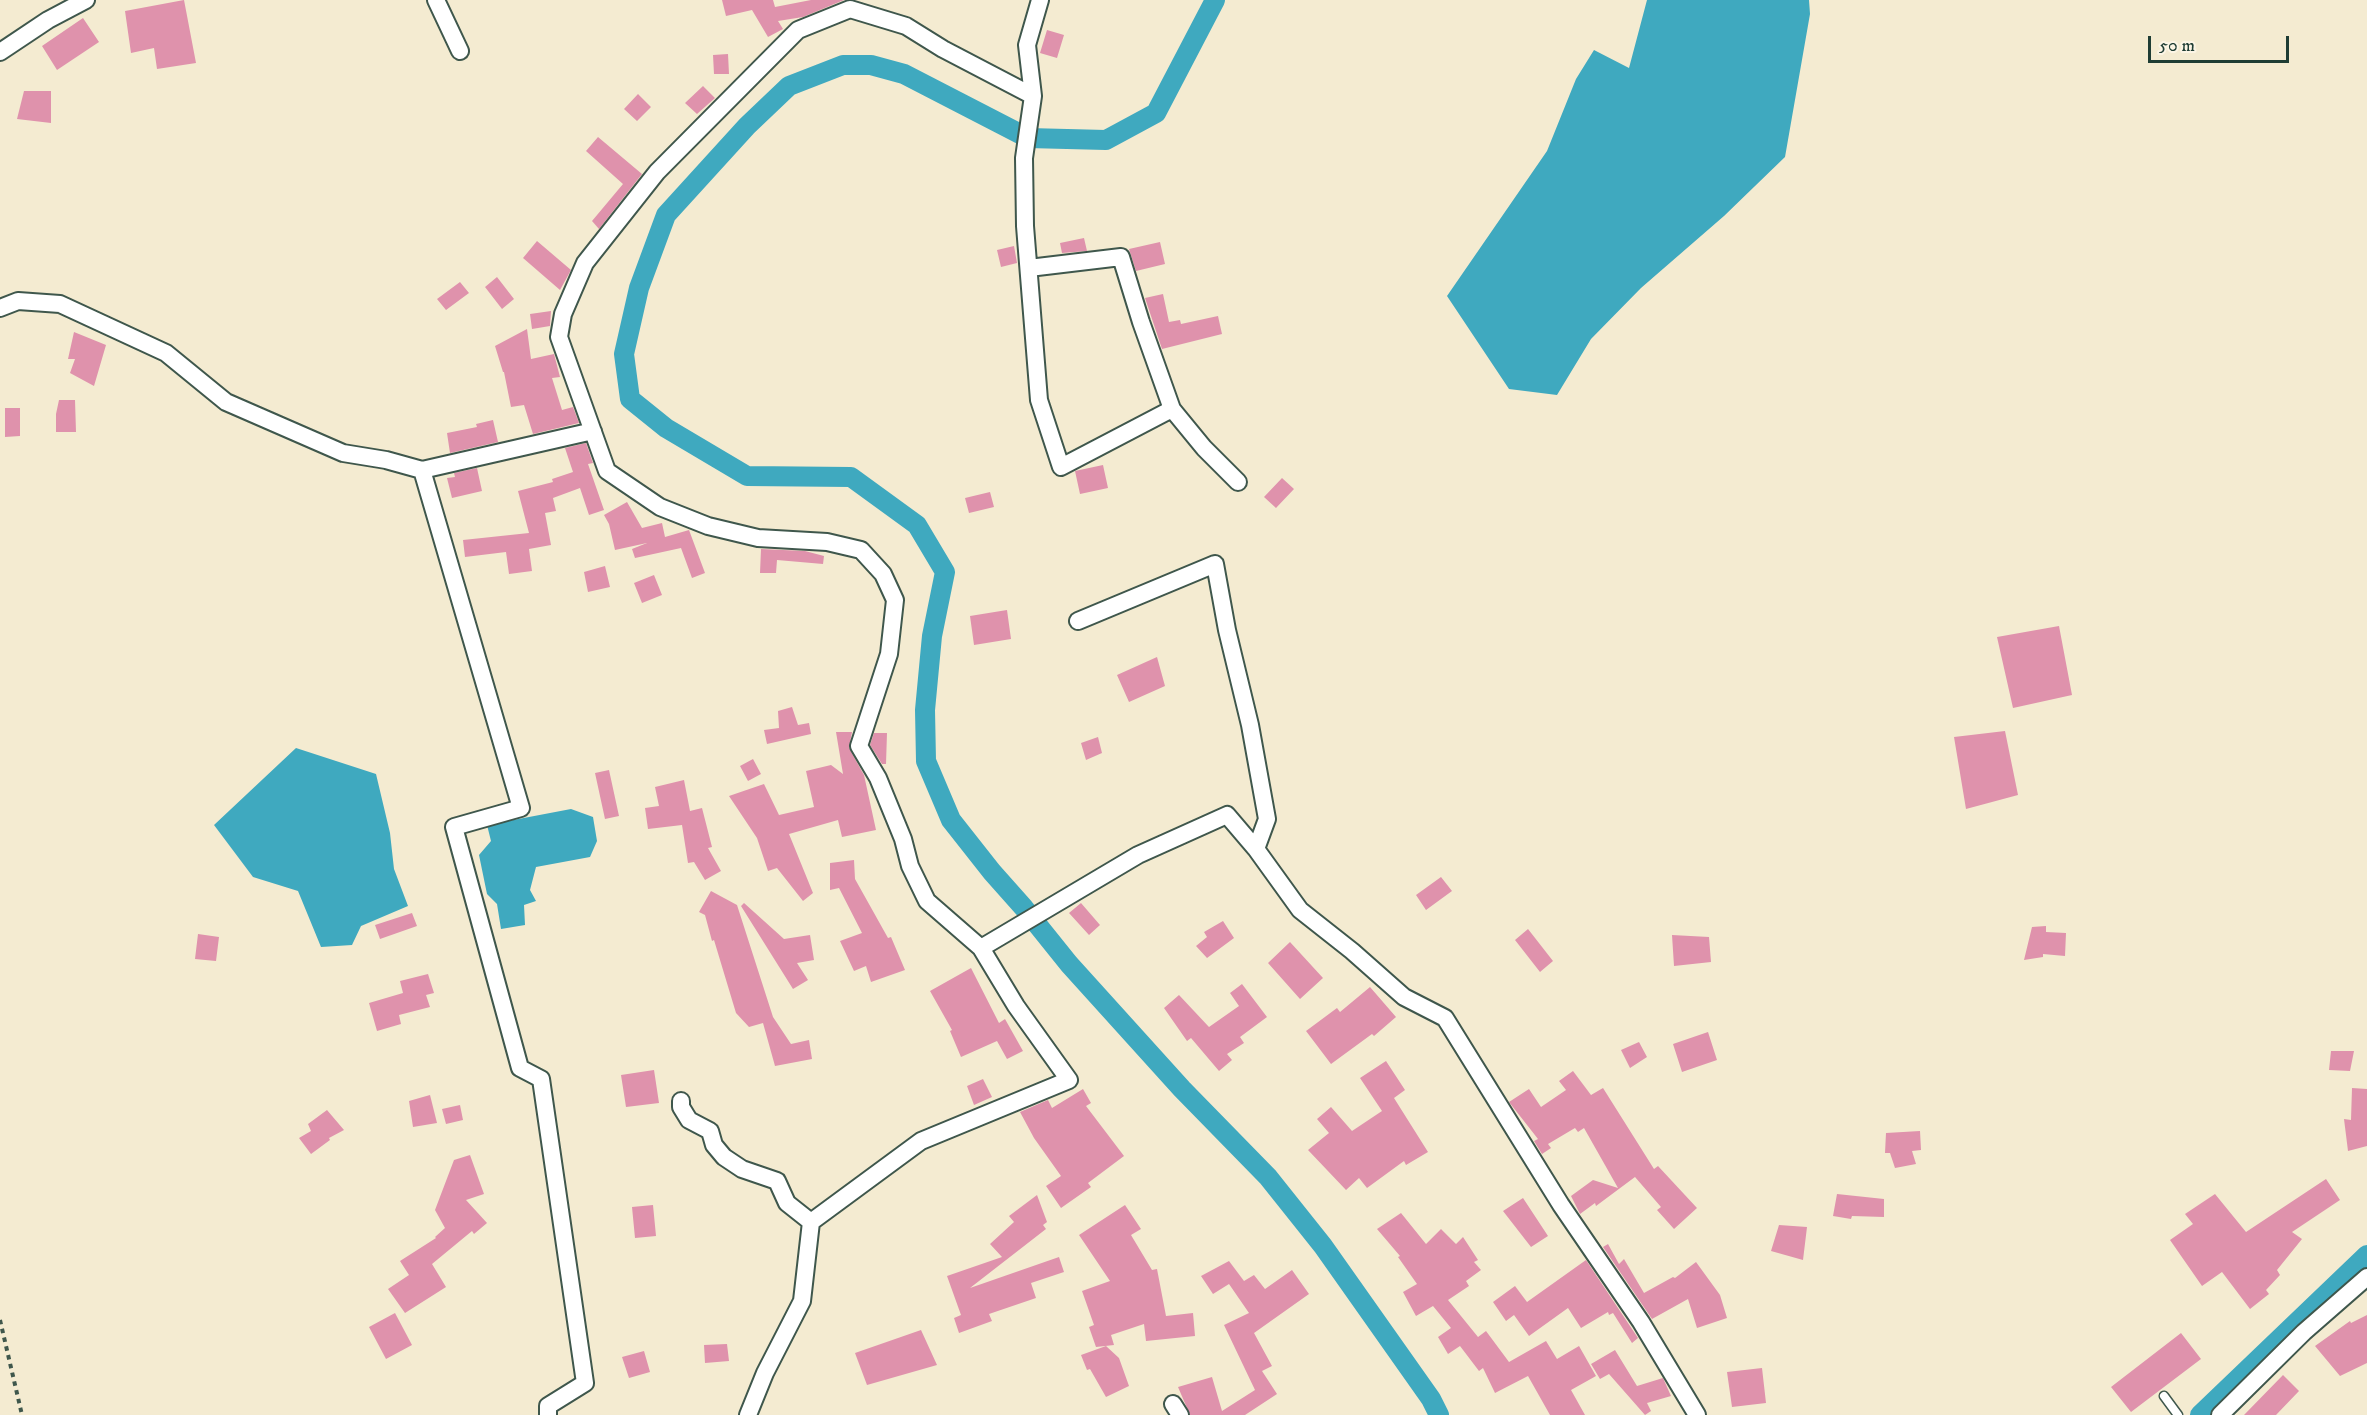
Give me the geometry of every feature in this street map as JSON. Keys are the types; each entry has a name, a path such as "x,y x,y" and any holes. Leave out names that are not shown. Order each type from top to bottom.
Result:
{"street":[{"path":"0,52 48,20 86,0"},
{"path":"436,0 460,51"},
{"path":"1041,0 1026,45 1033,96 1024,158 1029,268 1039,400 1061,467 1172,409"},
{"path":"748,1415 765,1373 802,1301 811,1222 921,1142 1069,1080 1016,1006 981,948 927,901 910,866 903,839 878,778 859,746 889,654 895,600 883,573 861,550 827,542 758,538 708,526 660,507 608,471 559,337 562,314 585,263 657,172 798,30 850,9 906,26 943,49 1033,96"},
{"path":"1029,268 1121,257 1172,409 1204,448 1238,482"},
{"path":"0,308 18,302 60,304 166,353 226,402 343,453 386,460 422,470 593,431"},
{"path":"422,470 520,808 454,827 520,1068 541,1079 585,1383 548,1406 548,1415"},
{"path":"1078,621 1215,564 1227,630 1250,725 1267,819 1256,849"},
{"path":"981,948 1138,855 1227,815 1256,849 1300,910 1352,951 1404,997 1445,1018 1561,1204 1641,1322 1697,1415"},
{"path":"681,1101 681,1107 689,1120 710,1131 714,1145 724,1157 742,1169 777,1181 787,1203 811,1222"},
{"path":"2220,1415 2304,1332 2367,1277"}],"lane":[{"path":"2164,1396 2176,1412"}],"path":[{"path":"0,1320 22,1415"}],"water":[{"path":"1647,0 1809,0 1810,14 1785,157 1724,216 1641,288 1591,339 1557,395 1509,389 1447,296 1547,151 1576,79 1594,50 1629,68"},
{"path":"296,748 376,774 390,833 394,869 408,906 361,926 352,945 321,947 298,891 253,877 214,825"},
{"path":"571,809 593,817 597,841 590,857 536,867 530,890 536,901 524,905 525,925 501,929 497,904 487,894 479,855 491,841 487,825"}],"building":[{"path":"184,0 196,63 157,69 154,48 131,53 125,11"},
{"path":"722,0 773,0 775,7 811,0 844,0 803,17 778,21 783,29 768,37 752,10 726,16"},
{"path":"83,18 99,42 57,70 42,46"},
{"path":"1047,30 1064,35 1057,58 1040,53"},
{"path":"728,54 729,74 714,74 713,55"},
{"path":"703,86 715,98 697,114 685,103"},
{"path":"24,91 51,91 51,123 17,119"},
{"path":"638,94 651,107 637,121 624,109"},
{"path":"598,137 642,174 599,229 592,221 623,184 586,151"},
{"path":"1084,238 1087,251 1062,253 1060,243"},
{"path":"537,241 571,270 560,290 523,258"},
{"path":"1160,242 1165,264 1136,271 1129,249"},
{"path":"1014,246 1017,263 1001,267 997,250"},
{"path":"497,277 514,299 502,309 485,287"},
{"path":"460,282 469,293 446,310 437,299"},
{"path":"1163,294 1169,322 1180,320 1181,324 1218,316 1222,334 1162,349 1145,298"},
{"path":"551,311 550,326 532,329 530,314"},
{"path":"527,329 531,359 554,354 560,377 552,378 562,410 573,407 579,423 533,434 524,405 511,407 504,372 495,346"},
{"path":"74,332 106,345 94,386 70,373 75,359 68,359"},
{"path":"59,400 75,400 76,432 56,432"},
{"path":"5,408 20,408 20,436 5,437"},
{"path":"493,420 498,442 450,453 447,433 477,427 476,424"},
{"path":"586,443 593,463 588,464 604,510 589,515 580,488 553,498 556,511 545,513 551,545 529,549 532,571 509,574 506,552 465,557 463,540 529,533 518,491 553,482 552,479 573,472 565,448"},
{"path":"1103,465 1108,488 1080,494 1075,471"},
{"path":"477,468 482,491 452,498 447,478 455,477 454,473"},
{"path":"1282,478 1294,489 1276,508 1264,497"},
{"path":"990,492 994,507 969,513 965,498"},
{"path":"627,502 642,528 662,523 665,537 689,530 705,573 692,578 681,548 635,558 632,549 647,543 615,550 609,524 604,515"},
{"path":"761,549 805,551 824,556 823,564 777,560 776,573 760,573"},
{"path":"605,566 610,587 588,592 584,572"},
{"path":"654,575 662,595 642,603 634,583"},
{"path":"1007,610 1011,639 974,645 970,616"},
{"path":"2059,626 2072,695 2013,708 1997,637"},
{"path":"1157,657 1165,686 1129,702 1117,675"},
{"path":"792,707 798,725 809,723 811,734 767,744 764,730 779,728 778,711"},
{"path":"2005,731 2018,795 1966,809 1954,737"},
{"path":"836,732 852,732 849,748 864,775 876,830 842,837 838,820 789,834 813,893 803,901 777,868 768,871 757,838 729,796 764,784 779,815 814,807 806,771 831,765 843,774"},
{"path":"874,733 887,733 886,764 882,764 870,745"},
{"path":"1098,737 1102,753 1086,760 1081,743"},
{"path":"753,759 761,774 748,781 740,766"},
{"path":"609,770 619,816 605,819 595,773"},
{"path":"684,780 690,811 702,808 712,847 708,848 721,871 705,880 694,862 688,863 682,825 648,829 645,808 659,806 655,787"},
{"path":"854,860 855,879 888,938 891,937 905,970 871,982 866,966 854,971 840,941 862,933 839,888 830,890 830,863"},
{"path":"1441,877 1452,891 1426,910 1416,895"},
{"path":"711,891 737,905 773,1017 791,1044 809,1040 812,1059 775,1066 763,1023 749,1027 736,1013 705,915 699,912"},
{"path":"744,903 784,939 810,935 814,960 797,963 808,980 793,989 741,906"},
{"path":"1081,903 1100,925 1089,935 1069,913"},
{"path":"412,913 417,926 380,939 375,925"},
{"path":"1223,921 1234,938 1207,958 1196,946 1207,937 1204,932"},
{"path":"2046,926 2046,932 2066,933 2065,956 2043,954 2043,957 2024,960 2032,927"},
{"path":"1528,929 1553,961 1540,972 1515,940"},
{"path":"198,934 219,937 216,961 195,959"},
{"path":"1672,935 1709,937 1711,962 1674,966"},
{"path":"1290,942 1323,978 1300,999 1268,963"},
{"path":"971,968 999,1023 1005,1019 1023,1051 1007,1059 997,1041 961,1057 950,1031 952,1030 930,991"},
{"path":"428,974 434,993 426,995 430,1007 399,1015 401,1024 377,1031 369,1003 403,993 400,981"},
{"path":"1242,984 1267,1017 1240,1037 1244,1043 1227,1054 1232,1060 1219,1071 1191,1038 1187,1041 1164,1008 1179,995 1209,1027 1239,1006 1230,993"},
{"path":"1370,987 1396,1017 1374,1036 1372,1034 1331,1064 1306,1031 1337,1008 1340,1012"},
{"path":"1708,1032 1717,1060 1682,1072 1673,1044"},
{"path":"1639,1042 1647,1057 1630,1068 1621,1050"},
{"path":"2331,1051 2354,1051 2350,1071 2329,1070"},
{"path":"1386,1061 1405,1090 1394,1098 1428,1152 1406,1165 1404,1161 1367,1188 1359,1178 1346,1190 1308,1150 1329,1133 1317,1119 1331,1107 1352,1131 1382,1111 1360,1078"},
{"path":"654,1070 659,1103 626,1107 621,1075"},
{"path":"1573,1071 1591,1095 1603,1088 1654,1169 1658,1166 1697,1208 1674,1229 1657,1210 1661,1207 1635,1177 1596,1206 1595,1203 1580,1214 1571,1196 1593,1180 1618,1188 1584,1128 1578,1132 1575,1128 1548,1144 1551,1148 1542,1154 1534,1141 1538,1139 1509,1102 1529,1089 1541,1107 1566,1090 1559,1081"},
{"path":"983,1079 992,1097 974,1105 967,1086"},
{"path":"2352,1088 2367,1089 2367,1146 2348,1151 2344,1119 2351,1120"},
{"path":"1083,1089 1091,1103 1086,1106 1124,1156 1088,1183 1091,1187 1061,1208 1046,1186 1061,1176 1034,1138 1020,1112 1048,1100 1052,1108"},
{"path":"430,1095 437,1123 413,1127 409,1101"},
{"path":"460,1105 463,1120 446,1124 442,1109"},
{"path":"327,1110 344,1130 329,1138 330,1140 311,1154 299,1138 311,1131 308,1124"},
{"path":"1920,1131 1921,1150 1912,1151 1916,1164 1895,1168 1890,1153 1885,1153 1886,1133"},
{"path":"470,1155 484,1194 466,1200 487,1223 474,1234 472,1231 432,1264 446,1287 405,1313 388,1289 409,1275 400,1261 436,1238 445,1228 435,1210 454,1160"},
{"path":"2326,1179 2340,1200 2292,1232 2302,1239 2277,1270 2280,1275 2266,1290 2269,1294 2250,1309 2222,1272 2202,1286 2170,1240 2193,1224 2185,1214 2215,1194 2246,1232"},
{"path":"1837,1194 1884,1199 1884,1217 1852,1216 1851,1219 1833,1216"},
{"path":"1037,1195 1047,1222 1043,1225 1046,1229 970,1288 1059,1257 1064,1272 1031,1283 1036,1298 989,1314 992,1321 959,1333 954,1318 961,1315 947,1276 1002,1257 990,1244 1014,1222 1009,1216"},
{"path":"1523,1198 1548,1236 1531,1247 1503,1211"},
{"path":"653,1205 656,1236 635,1238 632,1207"},
{"path":"1125,1205 1141,1229 1131,1235 1152,1270 1157,1269 1166,1316 1193,1313 1195,1336 1146,1341 1144,1324 1111,1335 1114,1345 1096,1347 1089,1327 1094,1325 1082,1291 1110,1281 1079,1235"},
{"path":"1401,1213 1426,1244 1441,1229 1456,1244 1463,1237 1478,1260 1474,1262 1481,1270 1466,1281 1469,1286 1448,1300 1478,1337 1486,1331 1509,1362 1546,1341 1557,1359 1579,1346 1596,1376 1571,1390 1585,1415 1550,1415 1528,1376 1495,1393 1483,1368 1479,1371 1460,1346 1448,1354 1438,1337 1451,1328 1433,1306 1416,1316 1403,1292 1417,1284 1398,1257 1400,1256 1377,1229"},
{"path":"1779,1225 1807,1227 1803,1260 1771,1251"},
{"path":"1608,1244 1619,1264 1624,1259 1644,1293 1675,1278 1696,1262 1720,1295 1727,1318 1697,1328 1688,1299 1652,1319 1603,1247"},
{"path":"1586,1260 1638,1338 1632,1343 1613,1313 1609,1315 1608,1312 1581,1328 1568,1308 1529,1336 1514,1315 1506,1321 1493,1302 1515,1286 1527,1302"},
{"path":"1229,1261 1244,1281 1254,1275 1265,1289 1292,1270 1309,1294 1254,1333 1272,1366 1262,1371 1277,1394 1245,1415 1190,1415 1178,1387 1212,1377 1222,1411 1255,1390 1224,1325 1249,1313 1229,1284 1213,1294 1201,1276"},
{"path":"395,1313 412,1345 386,1359 369,1327"},
{"path":"2367,1315 2367,1363 2340,1376 2315,1346 2350,1321 2351,1323"},
{"path":"921,1330 937,1365 867,1385 855,1353"},
{"path":"2181,1333 2201,1359 2131,1412 2111,1387"},
{"path":"727,1344 729,1361 705,1363 704,1345"},
{"path":"1106,1346 1119,1358 1129,1386 1106,1397 1090,1369 1087,1370 1081,1355"},
{"path":"1615,1350 1637,1386 1663,1378 1671,1396 1647,1403 1651,1411 1645,1415 1609,1374 1600,1379 1591,1364"},
{"path":"644,1351 650,1372 629,1378 622,1357"},
{"path":"1762,1368 1766,1403 1732,1407 1727,1372"},
{"path":"2283,1375 2299,1391 2276,1415 2244,1415"}],"waterway":[{"path":"1215,0 1156,113 1106,140 1028,138 904,74 871,65 843,65 789,86 747,126 666,215 639,288 624,354 630,399 666,428 747,476 851,477 917,525 945,572 932,636 925,710 926,761 951,820 1069,964 1182,1089 1268,1177 1323,1246 1431,1399 1439,1415"},
{"path":"2200,1415 2367,1255"}]}
